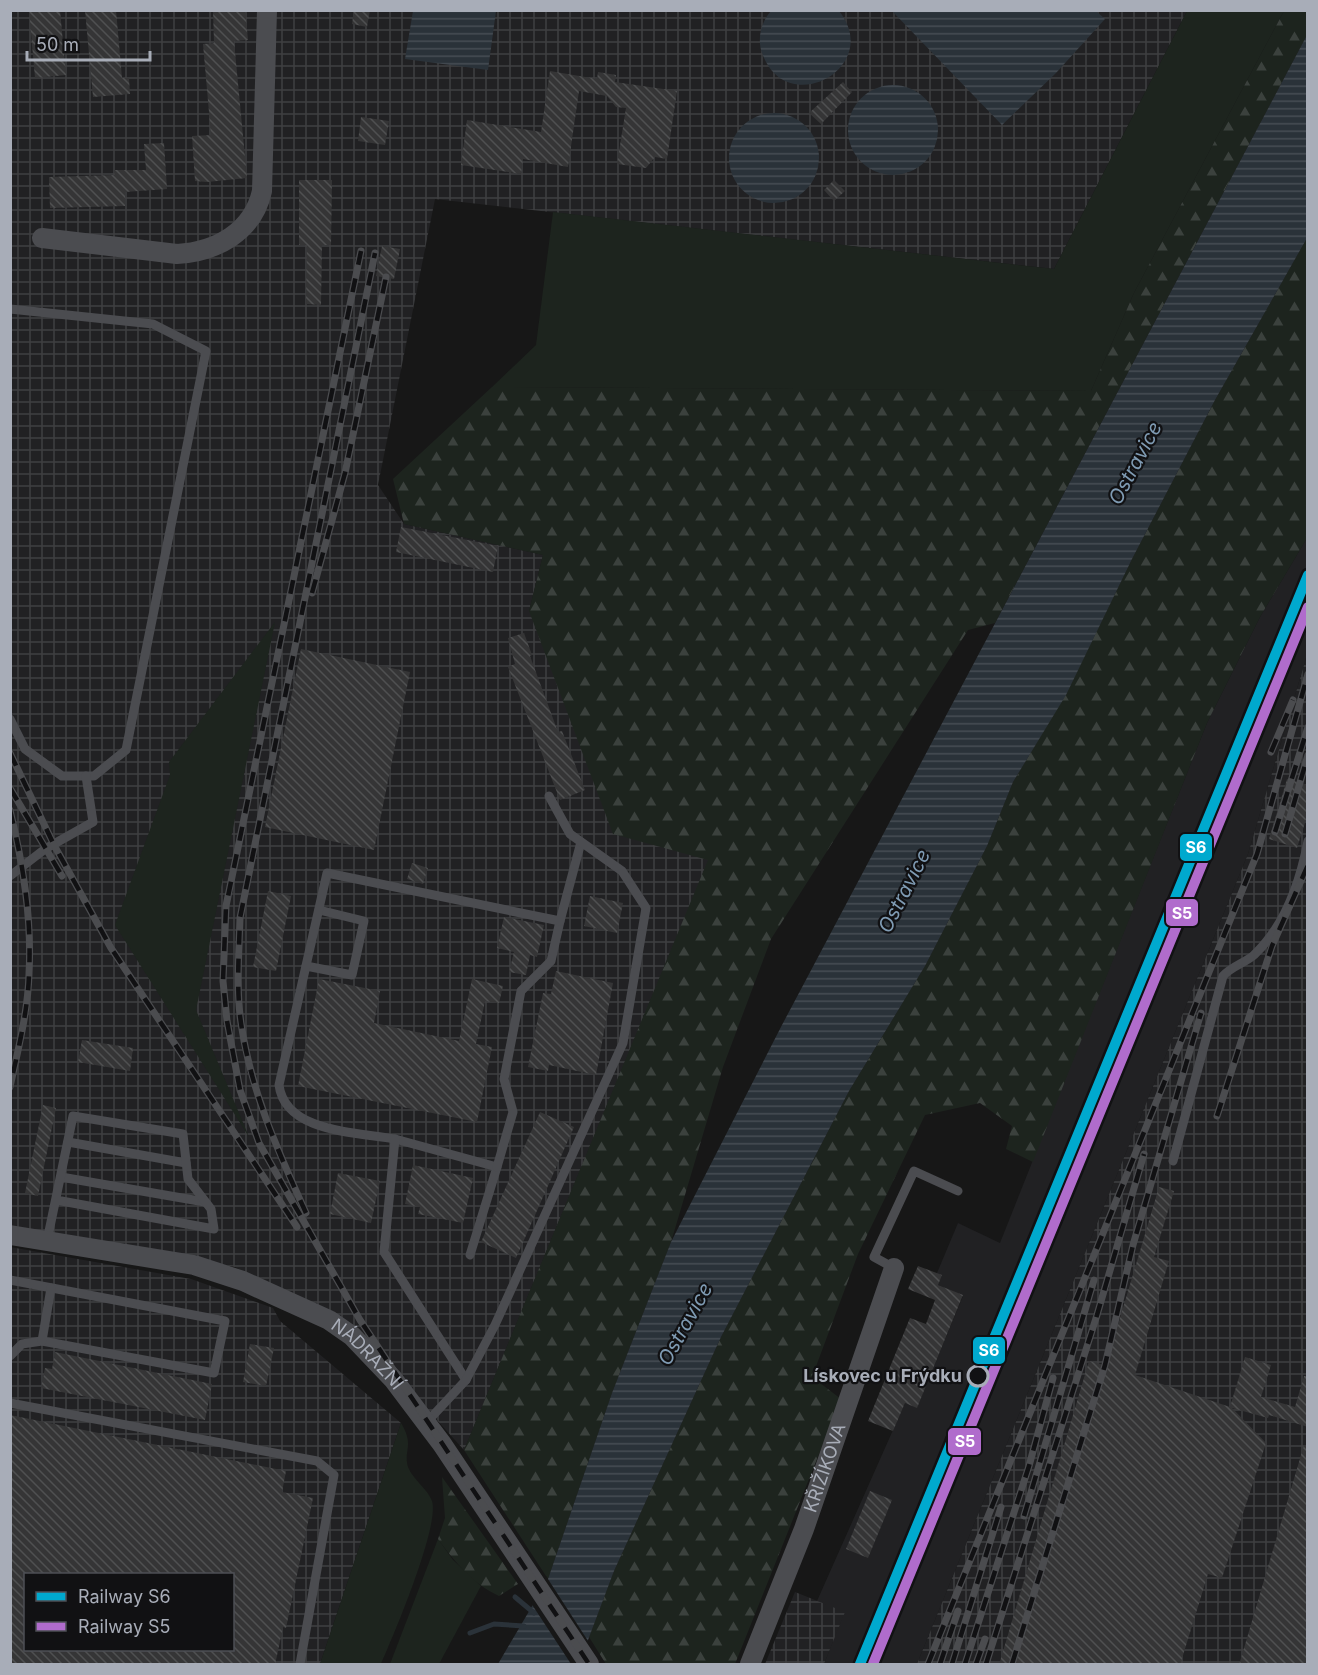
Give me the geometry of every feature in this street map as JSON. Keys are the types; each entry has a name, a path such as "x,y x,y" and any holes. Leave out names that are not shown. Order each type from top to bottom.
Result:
{"street":[{"path":"42,238 177,254 191,253 220,244 246,225 254,213 262,191 267,10"},
{"name":"NÁDRAŽNÍ","path":"10,1235 194,1265 243,1281 329,1320 372,1355 442,1444 589,1665"},
{"name":"KŘIŽÍKOVA","path":"750,1665 804,1529 894,1268"}],"lane":[{"path":"10,309 153,324 206,351 126,750 94,776 62,776 25,749 10,719"},
{"path":"10,876 45,849 93,822 86,776"},
{"path":"425,1424 466,1380 495,1324 623,1043 646,908 622,871 570,834 549,796"},
{"path":"1173,1161 1223,976 1252,956 1275,932 1301,874 1308,841"},
{"path":"470,1255 513,1112 504,1079 521,991 551,961 581,842"},
{"path":"497,1167 395,1139 314,1124 294,1113 280,1098 279,1085 327,873 560,921"},
{"path":"306,966 352,975 362,932 364,921 319,910"},
{"path":"47,1241 73,1116 183,1134 188,1179 211,1209 214,1229 56,1200"},
{"path":"395,1139 384,1252 466,1380"},
{"path":"68,1142 186,1163"},
{"path":"894,1268 874,1257 914,1171 958,1191"},
{"path":"60,1177 206,1202"},
{"path":"10,1280 225,1322 214,1373 42,1341 22,1344 10,1356"},
{"path":"42,1341 51,1288"},
{"path":"10,1403 317,1461 334,1475 300,1665"}],"shaded area":[{"path":"10,11 1187,11 1054,269 435,199 378,485 404,524 543,555 529,611 709,859 464,1450 351,1325 235,1267 11,1227"},
{"path":"1307,538 1307,655 1248,854 917,1664 824,1664 844,1613 817,1601 905,1403 917,1407 963,1296 938,1285 937,1273 958,1223 1000,1243 1207,723 1260,617"},
{"path":"1307,655 1307,1664 917,1664 1248,854"},
{"path":"10,1247 191,1279 273,1308 280,1321 401,1423 320,1664 11,1664"},
{"path":"795,1592 845,1612 824,1664 765,1664"}],"green space":[{"path":"1187,11 1284,11 1134,293 1091,391 492,387 536,345 553,212 1054,269"},
{"path":"1284,11 1307,11 1307,35 995,623 968,630 771,939 723,1067 671,1242 612,1393 548,1579 464,1450 708,860 613,834 529,611 543,555 404,524 393,479 492,387 1091,391 1134,293"},
{"path":"1307,238 1307,538 1260,617 1207,723 1033,1162 1006,1149 1012,1126 980,1103 925,1115 858,1254 812,1377 841,1399 735,1664 606,1664 589,1637 614,1571 721,1337 849,1091 925,966 987,846 1013,782 1066,694 1132,559 1215,400"},
{"path":"275,622 196,1010 249,1137 115,925 170,775 169,762"},
{"path":"401,1423 408,1443 408,1467 432,1501 433,1514 423,1556 381,1664 320,1664"},
{"path":"442,1477 518,1584 499,1596 481,1585 457,1564 438,1539 445,1518"},
{"path":"438,1539 453,1560 481,1586 439,1664 390,1664"}],"water":[{"path":"413,11 496,11 488,70 405,59"},
{"path":"771,11 839,11 850,32 849,51 841,67 826,78 809,84 790,83 774,73 762,53 760,42 762,25"},
{"path":"892,11 1096,11 1105,19 1056,73 1002,125"},
{"name":"Ostravice","path":"1307,35 1307,238 1215,400 1132,559 1066,695 1013,782 987,846 925,966 849,1091 721,1337 614,1571 579,1664 498,1664 548,1579 612,1393 671,1242 782,1025"},
{"path":"893,85 910,88 925,98 935,113 938,130 935,147 925,162 910,172 893,175 876,172 861,162 851,147 848,130 851,113 861,98 876,88"},
{"path":"765,113 783,113 799,120 812,133 819,149 819,167 812,183 799,196 783,203 765,203 749,196 736,183 729,167 729,149 736,133 749,120"}],"pier":[{"path":"546,1576 590,1644 583,1664 571,1664 531,1603"}],"building":[{"path":"29,10 60,10 66,75 35,78"},
{"path":"85,10 116,10 122,78 129,78 130,94 93,97"},
{"path":"213,10 245,10 248,40 234,41 247,178 207,182 195,181 192,136 211,135 203,44 214,43"},
{"path":"354,10 370,10 367,27 352,24"},
{"path":"550,71 597,79 598,72 616,75 615,82 677,91 667,159 655,157 646,168 617,164 626,108 616,107 607,96 579,91 568,167 523,159 521,174 461,165 467,120 541,132"},
{"path":"843,82 852,92 821,124 809,113"},
{"path":"361,117 389,121 385,145 358,141"},
{"path":"164,143 167,189 125,192 125,206 50,208 49,177 115,175 114,170 146,170 144,144"},
{"path":"299,180 332,180 331,245 322,245 321,305 306,304 307,245 299,245"},
{"path":"834,180 845,191 834,201 824,190"},
{"path":"382,246 400,249 394,279 376,276"},
{"path":"401,527 498,546 493,572 396,552"},
{"path":"524,633 558,732 562,731 585,790 560,800 508,667 515,664 508,638"},
{"path":"301,649 410,672 374,850 265,827"},
{"path":"1287,779 1308,785 1308,813 1297,848 1269,839"},
{"path":"412,863 428,868 423,884 407,879"},
{"path":"268,891 291,896 276,971 253,967"},
{"path":"590,896 623,903 617,933 584,926"},
{"path":"504,917 544,925 537,957 530,955 526,975 509,972 514,952 497,948"},
{"path":"556,971 613,983 596,1075 549,1065 548,1071 528,1067 543,993 551,994"},
{"path":"319,979 380,991 374,1023 459,1041 472,979 503,986 499,1003 485,1001 476,1044 492,1047 477,1122 298,1086"},
{"path":"82,1040 133,1048 130,1071 78,1062"},
{"path":"43,1105 56,1108 38,1196 25,1193"},
{"path":"540,1112 574,1127 516,1258 481,1242"},
{"path":"413,1165 473,1178 463,1223 418,1214 420,1207 405,1204"},
{"path":"338,1173 380,1181 371,1223 330,1214"},
{"path":"1159,1187 1174,1191 1154,1257 1169,1261 1135,1375 1230,1407 1245,1357 1271,1365 1261,1397 1295,1407 1304,1376 1308,1376 1308,1427 1269,1415 1268,1418 1232,1408 1266,1443 1222,1578 1208,1574 1180,1665 999,1665 1089,1361 1104,1365"},
{"path":"918,1266 942,1275 938,1285 963,1295 917,1408 905,1403 893,1431 868,1421 910,1318 926,1324 935,1300 908,1289"},
{"path":"250,1344 274,1348 266,1386 243,1382"},
{"path":"55,1352 212,1384 205,1420 41,1388 45,1368 52,1369"},
{"path":"10,1415 286,1471 282,1492 313,1498 286,1628 283,1627 275,1665 10,1665"},
{"path":"1304,1445 1308,1446 1308,1665 1239,1665"},
{"path":"870,1491 892,1500 868,1558 846,1549"}],"waterway":[{"path":"515,1597 534,1613"},
{"path":"470,1633 494,1624 524,1626"}],"railway":[{"path":"361,251 226,906 223,981 227,1021 240,1090 259,1143 360,1320 589,1664"},
{"path":"306,1213 285,1167 251,1073 241,1023 239,997 240,918 375,253"},
{"path":"312,593 345,473 386,277"},
{"path":"928,1664 1257,854 1308,674"},
{"path":"1271,752 1293,700"},
{"path":"1275,832 1308,727"},
{"path":"10,753 54,845 111,948 297,1227"},
{"path":"1285,834 1308,755"},
{"path":"10,788 62,876"},
{"path":"10,810 26,891 30,953 27,1002 10,1087"},
{"path":"1217,1116 1272,946 1308,865"},
{"path":"1012,1664 1105,1365 1133,1245 1201,1013"},
{"path":"986,1664 1097,1315 1144,1154"},
{"path":"1024,1516 1094,1280"},
{"path":"965,1664 1029,1466 1053,1378"},
{"path":"952,1664 1001,1507"},
{"path":"940,1664 958,1611"},
{"path":"976,1664 985,1639"}],"rail line":[{"name":"S6","path":"860,1664 1308,575"},
{"name":"S5","path":"873,1664 1308,607"}],"place":[{"name":"Lískovec u Frýdku","path":"978,1376"}]}
